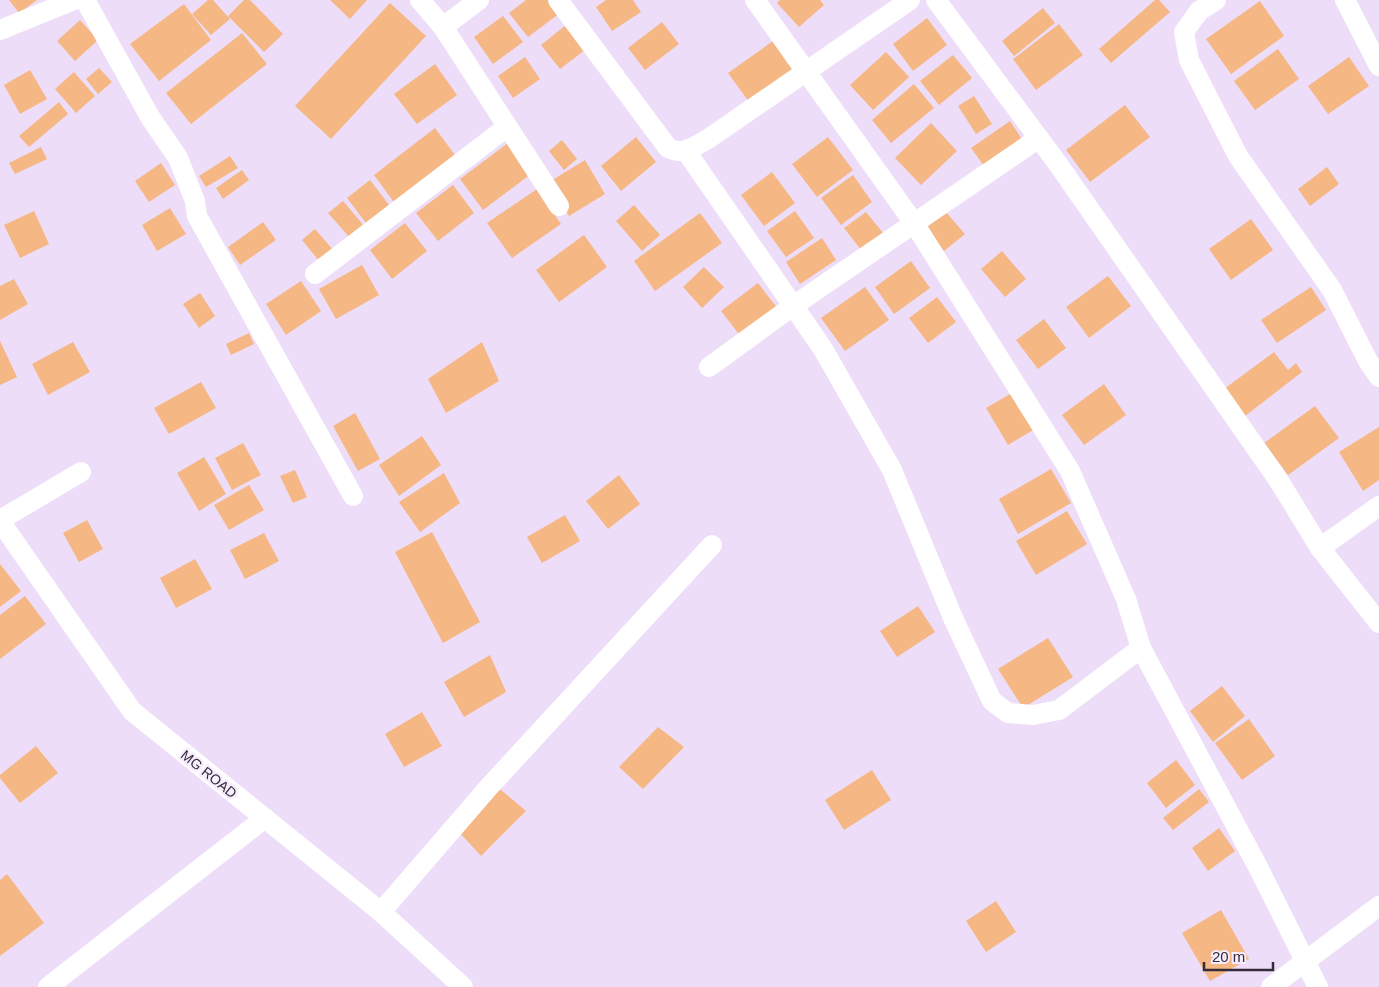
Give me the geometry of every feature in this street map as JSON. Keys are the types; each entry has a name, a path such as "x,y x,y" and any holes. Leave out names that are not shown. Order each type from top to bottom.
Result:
{"street":[{"path":"0,30 74,0"},
{"path":"85,0 150,117 178,158 195,201 197,216 353,496"},
{"path":"420,0 443,27 559,206"},
{"path":"443,27 479,0"},
{"path":"558,0 668,148 676,152 686,151 708,139 910,0"},
{"path":"755,0 914,223 1070,471 1126,598 1141,648 1258,867 1318,987"},
{"path":"936,0 1039,138 1279,481 1320,548 1379,624"},
{"path":"1216,0 1199,11 1184,32 1189,60 1238,156 1332,290 1368,361 1379,377"},
{"path":"1345,0 1379,66"},
{"path":"315,274 507,127"},
{"path":"708,367 793,306 1039,138"},
{"path":"686,151 823,349 892,470 953,618 992,701 1008,713 1033,715 1059,710 1141,648"},
{"path":"0,520 81,472"},
{"path":"1320,548 1379,506"},
{"name":"MG ROAD","path":"0,520 132,711 381,912 463,987"},
{"path":"381,912 488,788 712,546"},
{"path":"48,987 265,818"},
{"path":"1271,987 1379,906"}],"building":[{"path":"9,0 37,0 19,13"},
{"path":"208,0 213,0 230,19 211,35 192,14"},
{"path":"244,0 250,0 283,34 264,52 228,16"},
{"path":"330,0 367,0 350,19"},
{"path":"526,0 556,0 564,10 528,37 509,13"},
{"path":"606,0 633,0 641,12 612,31 596,7"},
{"path":"780,0 820,0 824,5 799,27 777,3"},
{"path":"1155,0 1159,0 1170,12 1111,63 1099,49"},
{"path":"1260,1 1284,36 1231,74 1206,39"},
{"path":"390,3 426,36 331,139 295,106"},
{"path":"184,4 211,40 159,81 130,44"},
{"path":"1043,8 1055,23 1014,56 1002,41"},
{"path":"503,16 523,42 493,64 474,37"},
{"path":"927,18 947,45 913,71 893,44"},
{"path":"80,20 98,40 75,61 57,41"},
{"path":"662,22 679,44 645,70 628,48"},
{"path":"1059,24 1083,55 1036,90 1013,59"},
{"path":"566,25 585,50 560,69 541,45"},
{"path":"242,33 267,64 191,124 166,93"},
{"path":"773,41 793,71 749,102 728,73"},
{"path":"1278,49 1299,79 1255,110 1234,81"},
{"path":"886,52 909,77 873,110 850,85"},
{"path":"953,55 972,78 939,105 920,81"},
{"path":"525,57 540,79 513,98 498,76"},
{"path":"1349,57 1369,86 1328,114 1308,86"},
{"path":"435,64 457,95 417,124 394,94"},
{"path":"99,68 112,82 98,94 86,79"},
{"path":"30,70 47,99 20,114 4,85"},
{"path":"74,72 95,96 76,113 55,89"},
{"path":"914,84 934,108 891,143 872,120"},
{"path":"974,96 992,124 976,134 958,106"},
{"path":"59,102 68,114 29,147 19,136"},
{"path":"1125,105 1150,137 1090,182 1066,150"},
{"path":"1010,121 1022,139 984,166 971,148"},
{"path":"931,123 957,151 921,185 895,158"},
{"path":"435,128 458,159 396,205 374,175"},
{"path":"636,137 656,162 621,191 601,166"},
{"path":"828,137 853,170 817,197 792,164"},
{"path":"562,140 577,159 564,170 549,151"},
{"path":"508,143 531,174 483,210 460,179"},
{"path":"41,147 47,159 15,174 9,163"},
{"path":"230,156 238,168 206,187 199,176"},
{"path":"585,160 605,194 569,216 549,182"},
{"path":"161,163 175,185 149,202 135,181"},
{"path":"1327,167 1339,184 1310,206 1298,189"},
{"path":"242,170 249,180 223,199 216,188"},
{"path":"772,172 795,203 764,226 741,195"},
{"path":"853,175 872,202 841,225 821,198"},
{"path":"370,180 393,210 369,227 347,198"},
{"path":"453,185 474,213 438,241 416,213"},
{"path":"537,189 561,224 512,258 487,223"},
{"path":"343,201 365,227 351,239 328,213"},
{"path":"634,205 660,235 642,251 616,221"},
{"path":"170,208 186,234 157,251 142,225"},
{"path":"34,211 49,244 20,258 4,225"},
{"path":"795,211 814,238 786,257 767,231"},
{"path":"945,211 965,234 944,251 925,229"},
{"path":"866,212 884,234 862,251 844,228"},
{"path":"700,213 722,243 655,291 634,261"},
{"path":"1251,219 1273,250 1231,280 1209,249"},
{"path":"263,222 276,240 240,265 228,247"},
{"path":"405,223 427,251 392,279 370,250"},
{"path":"315,229 334,251 320,262 302,240"},
{"path":"584,235 607,267 559,302 536,270"},
{"path":"822,238 836,260 800,284 786,262"},
{"path":"1002,251 1026,279 1005,297 981,269"},
{"path":"911,261 930,288 894,314 875,287"},
{"path":"362,265 379,295 336,319 319,289"},
{"path":"704,267 724,287 702,308 683,287"},
{"path":"1108,276 1131,306 1089,338 1066,307"},
{"path":"14,279 28,304 0,320 0,286"},
{"path":"301,281 321,311 286,335 266,304"},
{"path":"758,283 779,310 742,338 721,311"},
{"path":"865,287 889,320 845,351 821,318"},
{"path":"1311,287 1326,310 1277,343 1261,320"},
{"path":"200,293 215,316 199,328 183,304"},
{"path":"937,297 956,322 928,343 909,318"},
{"path":"1044,319 1066,348 1038,369 1016,340"},
{"path":"249,333 254,344 231,355 226,344"},
{"path":"0,341 17,377 0,385"},
{"path":"73,342 90,372 48,395 32,364"},
{"path":"482,342 499,381 446,413 428,379"},
{"path":"1274,352 1288,370 1296,363 1302,372 1245,416 1224,389"},
{"path":"201,382 216,408 169,434 154,408"},
{"path":"1104,384 1126,415 1084,445 1062,415"},
{"path":"1017,390 1038,427 1008,445 986,408"},
{"path":"1315,406 1339,438 1288,475 1264,443"},
{"path":"355,413 380,459 358,471 333,426"},
{"path":"1379,427 1379,480 1363,491 1339,452"},
{"path":"422,436 441,465 399,496 379,465"},
{"path":"243,443 261,475 232,490 215,458"},
{"path":"204,457 226,494 199,511 177,473"},
{"path":"1051,469 1071,503 1018,534 999,499"},
{"path":"295,470 307,497 293,503 280,476"},
{"path":"444,473 460,503 420,532 399,502"},
{"path":"619,475 640,504 608,529 586,501"},
{"path":"249,485 264,510 229,530 214,505"},
{"path":"1067,511 1087,544 1036,575 1016,541"},
{"path":"565,515 580,541 542,563 527,537"},
{"path":"87,520 103,549 79,562 63,533"},
{"path":"432,532 480,622 443,643 395,552"},
{"path":"264,533 279,561 245,579 230,550"},
{"path":"195,559 212,589 176,608 160,578"},
{"path":"0,564 21,591 0,607"},
{"path":"25,596 46,624 0,659 0,615"},
{"path":"918,606 935,632 897,657 880,631"},
{"path":"1048,638 1073,677 1023,708 998,669"},
{"path":"490,655 506,692 464,717 444,682"},
{"path":"1222,686 1245,716 1213,742 1190,711"},
{"path":"422,712 442,746 404,767 385,734"},
{"path":"1249,719 1275,756 1242,780 1215,743"},
{"path":"658,727 684,747 643,789 619,767"},
{"path":"36,746 58,773 20,803 0,778 0,775"},
{"path":"1176,760 1195,785 1166,808 1147,783"},
{"path":"872,770 891,800 844,830 825,800"},
{"path":"500,789 526,811 481,856 459,832"},
{"path":"1199,789 1209,802 1173,830 1163,818"},
{"path":"1219,828 1235,851 1208,871 1192,848"},
{"path":"7,874 44,923 0,956 0,880"},
{"path":"996,901 1016,932 986,952 966,921"},
{"path":"1221,910 1249,959 1210,981 1182,933"}]}
